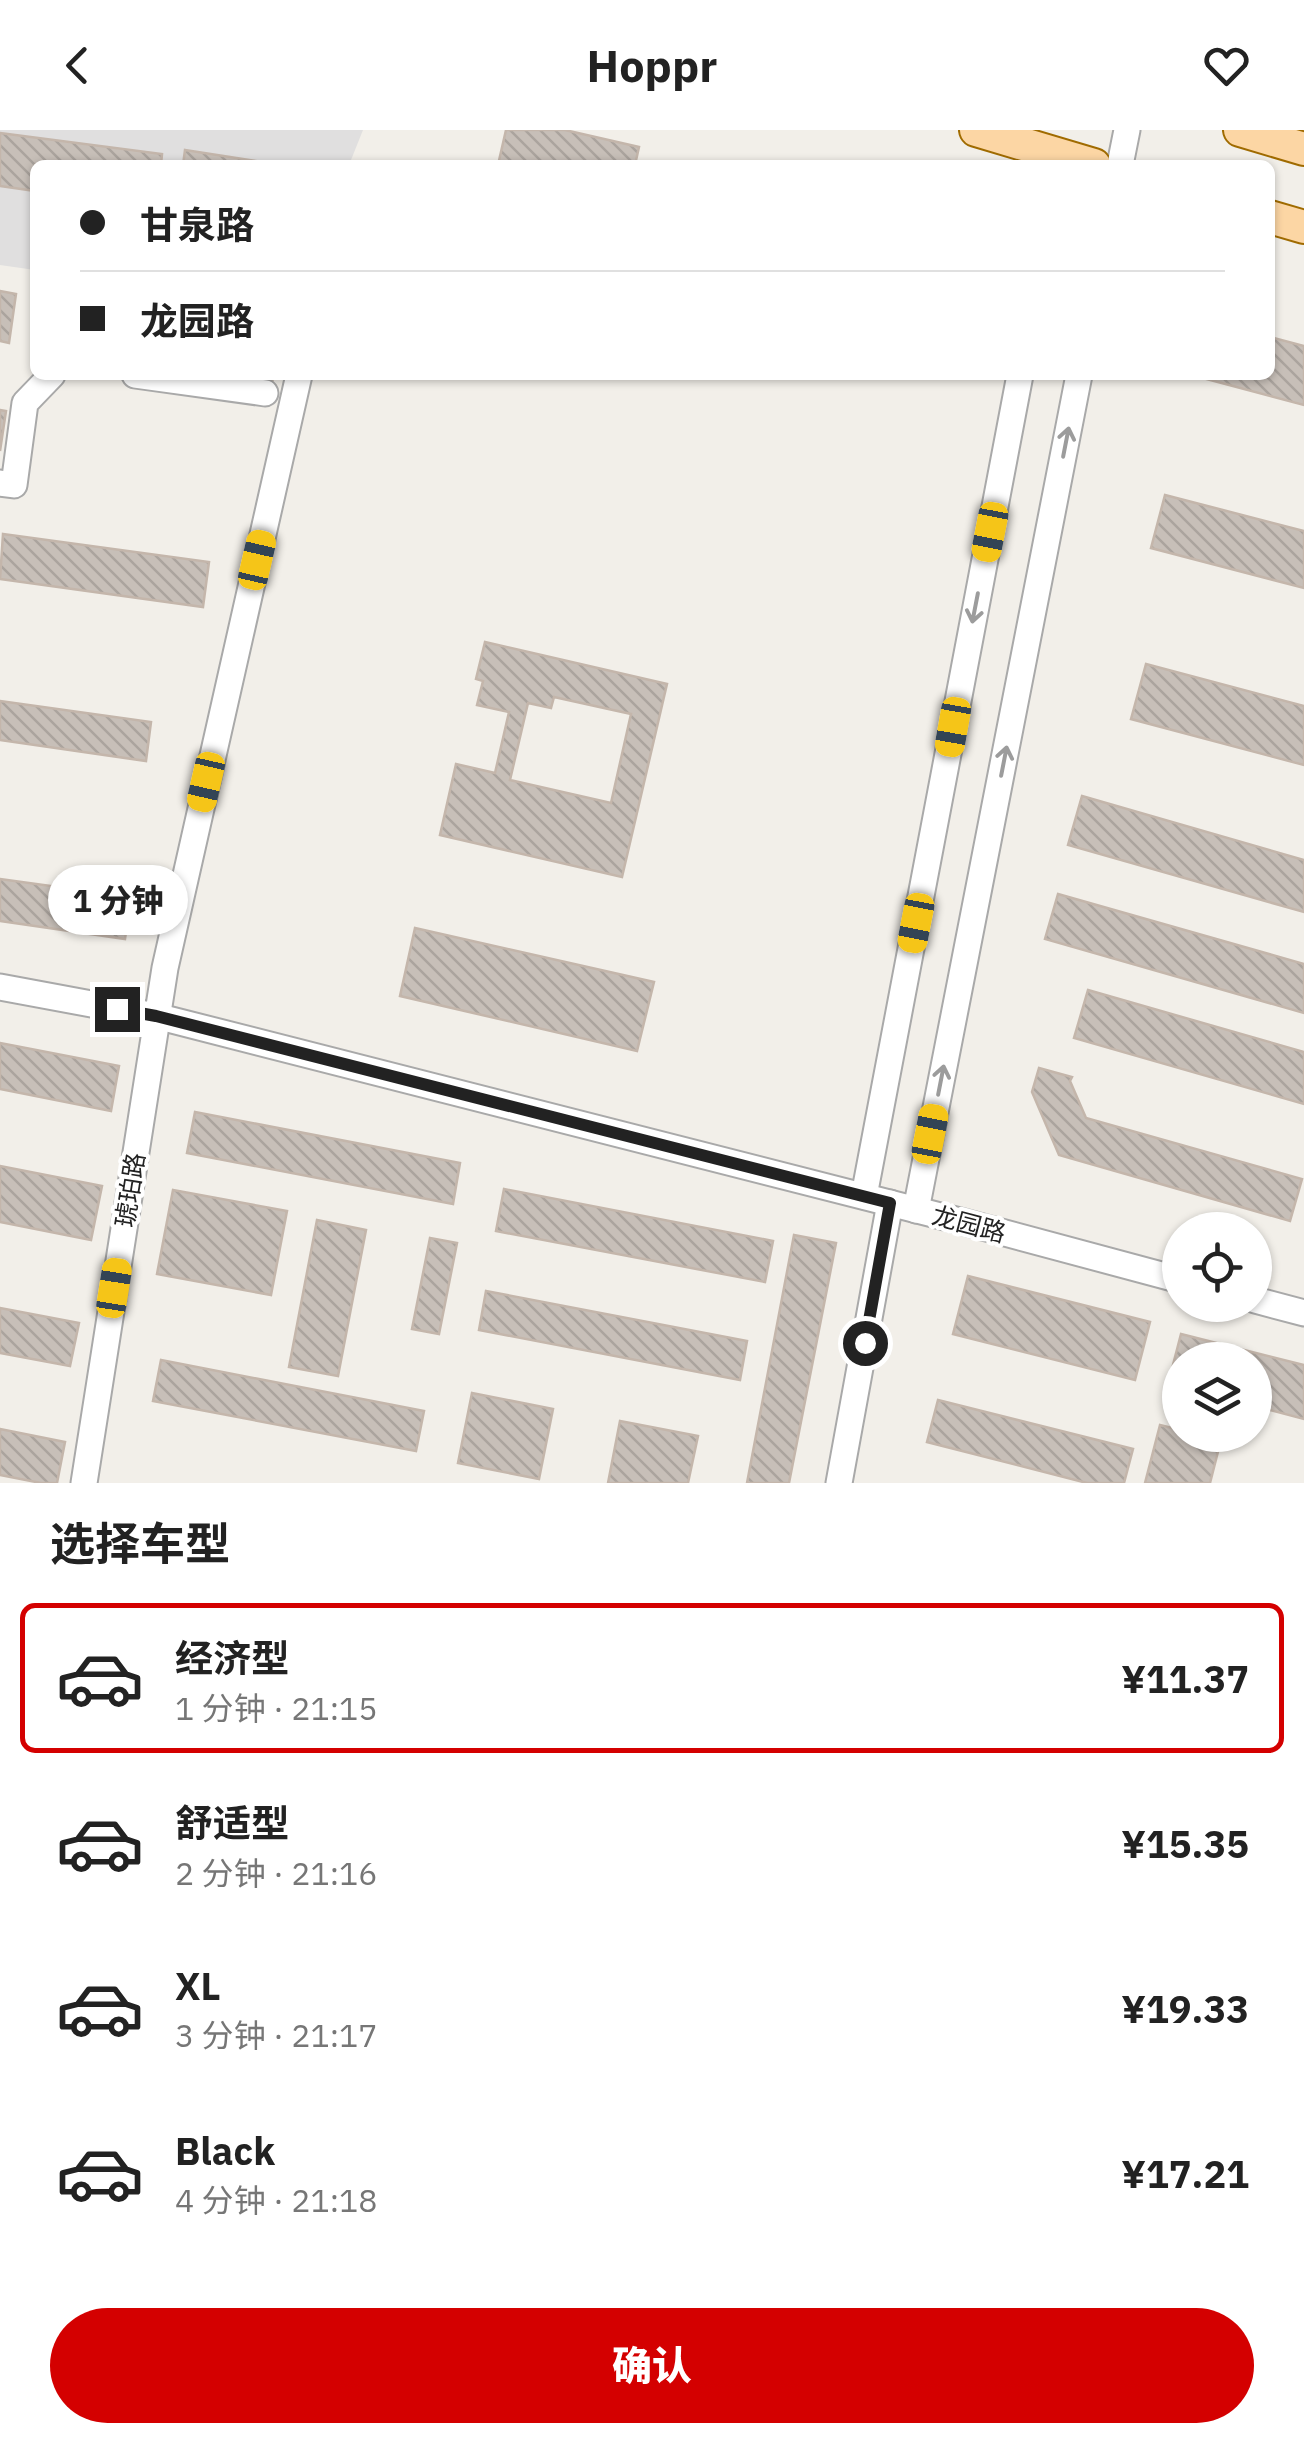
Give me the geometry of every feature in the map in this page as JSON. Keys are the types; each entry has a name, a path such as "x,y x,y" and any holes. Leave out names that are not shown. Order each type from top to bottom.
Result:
{"main road":[{"path":"976,130 1062,150"},
{"path":"1240,130 1304,149"},
{"path":"1275,218 1304,227"}],"street":[{"path":"1121,160 1127,130"},
{"path":"0,484 14,486 26,403 47,380"},
{"path":"171,380 265,393"},
{"name":"琥珀路","path":"84,1483 164,968 297,380"},
{"path":"864,1196 1019,380"},
{"path":"839,1483 903,1206 1078,380"},
{"name":"龙园路","path":"0,987 156,1016 1162,1275"},
{"path":"1272,1304 1303,1311"}],"shaded area":[{"path":"0,130 363,130 351,160 30,160 30,269 0,265"}],"building":[{"path":"506,130 565,130 639,147 636,160 499,160"},
{"path":"0,133 162,154 161,160 30,160 30,190 0,186"},
{"path":"185,150 250,160 184,160"},
{"path":"0,291 16,294 9,343 0,341"},
{"path":"1275,338 1304,346 1304,405 1210,380 1275,380"},
{"path":"0,410 6,411 0,451"},
{"path":"1165,495 1304,531 1304,588 1151,548"},
{"path":"3,534 209,562 203,607 0,579"},
{"path":"485,642 667,684 622,877 440,835 456,764 495,773 509,712 477,705 483,681 476,679","holes":["554,697 631,714 611,803 510,780 528,703 551,708"]},
{"path":"1146,664 1304,706 1304,765 1131,719"},
{"path":"0,701 151,722 146,761 0,740"},
{"path":"1082,796 1304,860 1304,912 1068,845"},
{"path":"0,879 131,897 125,939 0,921"},
{"path":"1058,894 1304,964 1304,1013 1045,939"},
{"path":"415,928 654,982 637,1051 400,996"},
{"path":"1088,990 1304,1052 1304,1104 1074,1038"},
{"path":"0,1043 119,1066 111,1111 0,1089"},
{"path":"1039,1068 1072,1077 1070,1081 1086,1118 1302,1179 1290,1221 1272,1216 1272,1212 1258,1212 1059,1155 1032,1092"},
{"path":"195,1112 460,1163 453,1204 187,1153"},
{"path":"0,1166 102,1186 91,1240 0,1222"},
{"path":"504,1189 773,1241 765,1282 496,1231"},
{"path":"173,1190 287,1211 271,1295 157,1274"},
{"path":"317,1220 366,1230 338,1376 289,1367"},
{"path":"794,1235 836,1243 789,1483 747,1483"},
{"path":"430,1238 457,1243 439,1334 412,1329"},
{"path":"968,1276 1150,1322 1135,1380 953,1334"},
{"path":"486,1291 747,1341 740,1380 479,1330"},
{"path":"0,1308 79,1323 70,1366 0,1353"},
{"path":"1181,1334 1213,1342 1179,1342"},
{"path":"1272,1357 1304,1365 1304,1419 1272,1411"},
{"path":"161,1360 424,1411 416,1451 153,1401"},
{"path":"472,1393 553,1409 539,1479 458,1463"},
{"path":"938,1400 1133,1449 1124,1483 1087,1483 927,1442"},
{"path":"620,1421 698,1436 688,1483 608,1483"},
{"path":"1160,1425 1162,1452 1218,1452 1210,1483 1145,1483"},
{"path":"0,1429 65,1442 57,1483 0,1475"}],"route":[{"path":"117,1009 890,1203 865,1343"}]}
